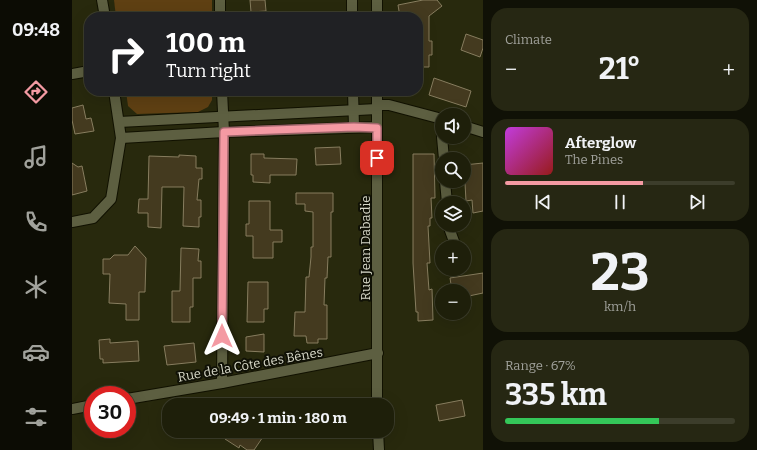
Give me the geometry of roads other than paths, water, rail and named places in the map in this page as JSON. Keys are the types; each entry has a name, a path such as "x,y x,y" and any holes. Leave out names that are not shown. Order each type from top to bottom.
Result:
{"street":[{"path":"102,0 104,12"},
{"path":"220,0 220,12"},
{"path":"352,0 352,12"},
{"path":"377,0 377,12"},
{"path":"72,74 84,72"},
{"path":"72,222 93,218 111,199 121,138 115,96"},
{"path":"222,96 224,132 222,383"},
{"path":"353,96 354,127"},
{"name":"Rue Jean Dabadie","path":"377,96 377,398"},
{"path":"119,122 353,111 389,106 435,117"},
{"path":"121,138 224,132 354,127 377,128"},
{"path":"471,128 483,132"},
{"name":"Rue de la Côte des Bênes","path":"136,397 222,383 378,353"},
{"path":"72,408 84,406"},
{"path":"378,438 379,450"}]}
